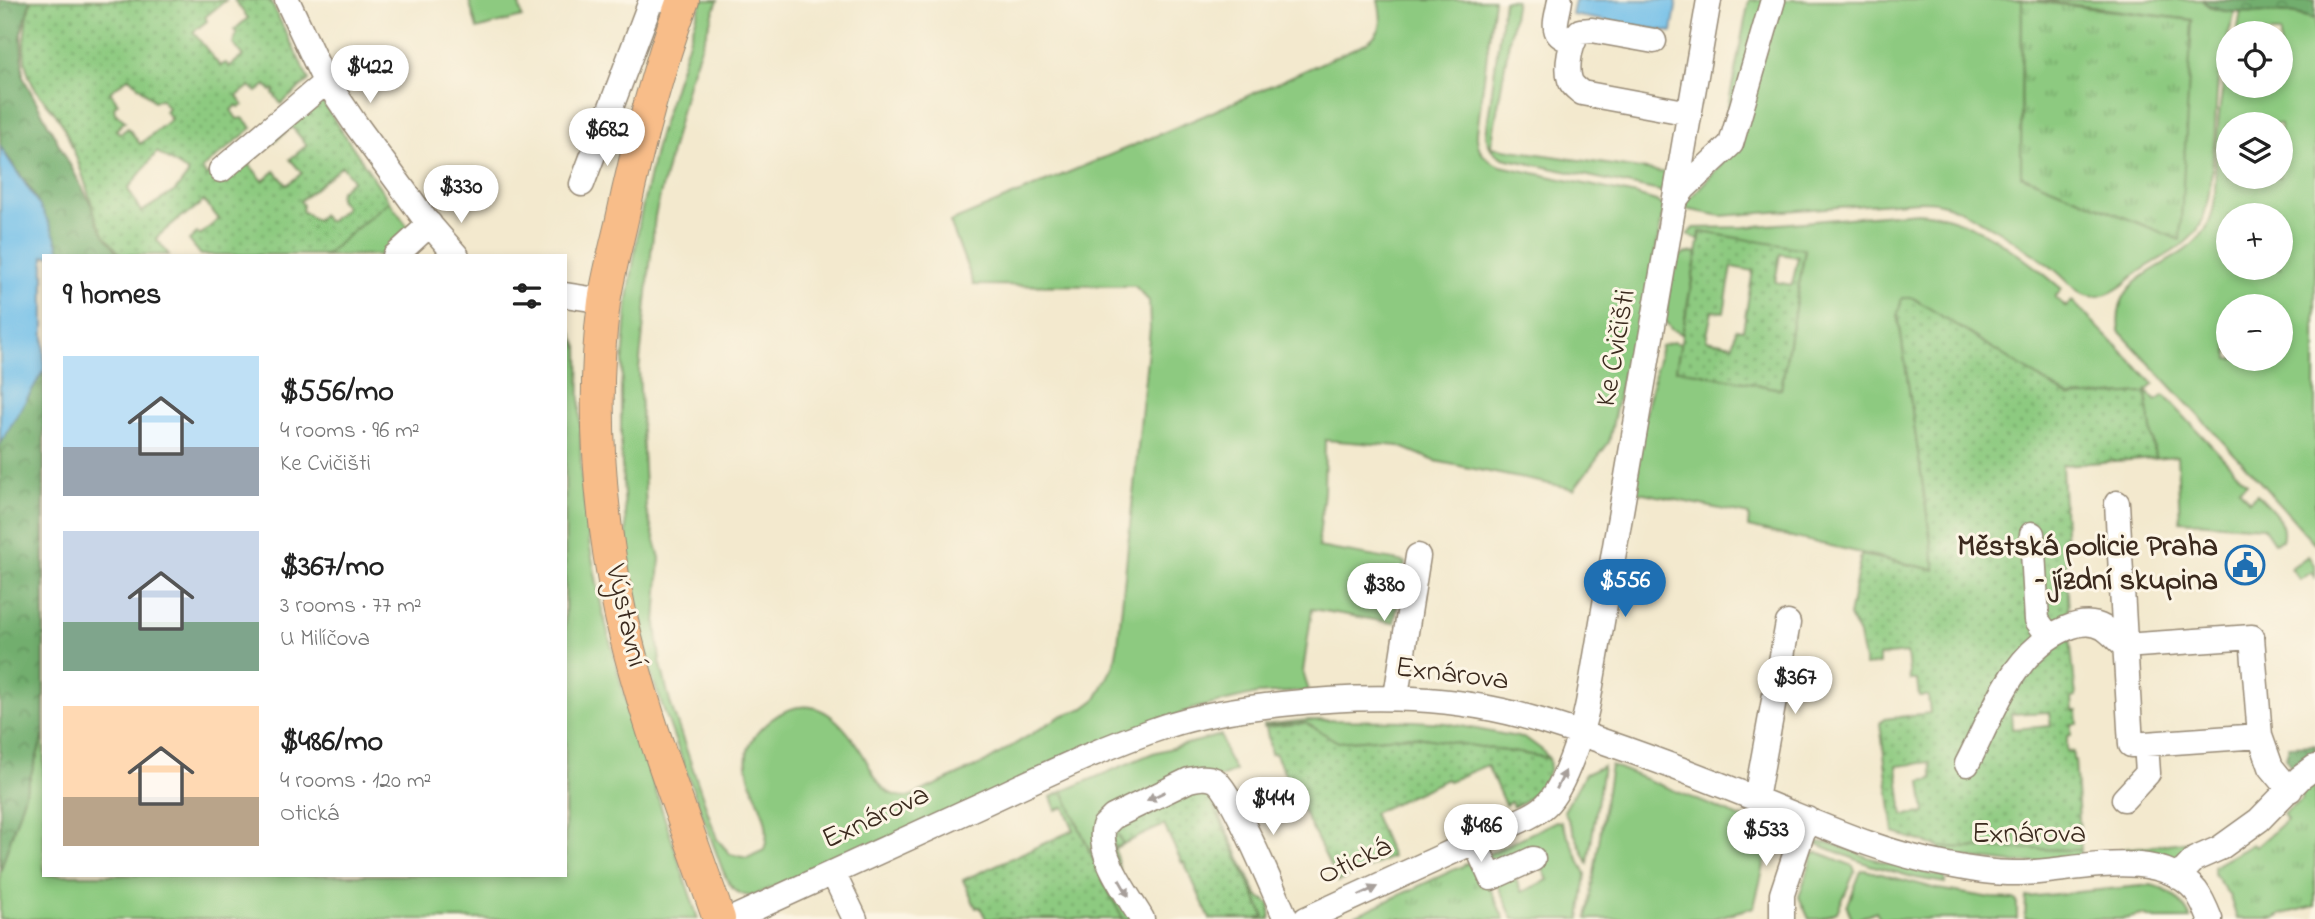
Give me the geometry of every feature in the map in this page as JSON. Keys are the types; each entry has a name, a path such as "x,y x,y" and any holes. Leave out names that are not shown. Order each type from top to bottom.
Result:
{"main road":[{"name":"Výstavní","path":"683,0 651,100 604,301 598,401 600,461 605,521 620,610 652,723 719,919"}],"street":[{"path":"287,0 327,81 354,122 455,254"},
{"path":"583,184 651,1 656,0"},
{"path":"1560,0 1555,29 1563,39 1573,41"},
{"name":"Ke Cvičišti","path":"1580,733 1588,703 1709,0"},
{"path":"1675,201 1684,188 1731,144 1773,0"},
{"path":"1654,41 1586,30 1576,35 1573,41 1570,81 1582,93 1690,113"},
{"path":"625,75 651,100"},
{"path":"221,170 327,81"},
{"path":"397,254 430,224"},
{"path":"567,295 604,301"},
{"path":"2117,503 2131,745 2260,736"},
{"path":"2032,534 2037,620 2049,637"},
{"path":"1396,696 1418,556"},
{"path":"1756,799 1788,623"},
{"path":"1968,764 2018,666 2049,637 2083,623 2104,628 2124,646 2252,637 2260,736 2271,767 2290,790"},
{"name":"Exnárova","path":"732,919 1096,752 1169,725 1259,706 1396,696 1504,711 1618,744 1891,852 1970,870 2018,873 2135,864 2157,867 2178,877"},
{"name":"Otická","path":"1306,919 1528,817 1545,806 1561,780 1580,733"},
{"path":"2124,799 2148,773 2146,744"},
{"path":"2210,919 2194,890 2178,877 2195,859 2220,848 2259,820 2315,767"},
{"path":"1142,919 1119,881 1104,847 1104,826 1113,817 1199,777 1213,779 1229,796 1286,919"},
{"path":"1782,919 1782,894 1807,819"},
{"path":"1475,842 1491,878 1533,859"},
{"path":"833,873 855,919"}],"green space":[{"path":"0,0 31,0 21,33 23,77 120,254 61,254 32,191 0,146"},
{"path":"31,0 226,0 205,17 207,21 193,32 220,66 226,63 229,67 243,56 233,44 237,33 234,30 248,18 234,0 270,0 309,80 281,104 273,93 274,89 271,91 266,85 257,92 250,86 237,96 243,105 237,105 231,110 237,119 243,118 252,128 202,169 206,176 313,88 389,201 326,254 200,254 189,240 197,233 200,235 219,219 204,201 156,238 168,254 120,254 97,221 77,159 62,124 32,83 25,61 24,36","holes":["129,77 154,101 161,99 168,108 165,111 171,119 140,144 128,128 120,134 116,130 125,121 115,113 114,107 118,103 110,92","292,127 307,145 290,159 302,173 287,185 275,171 263,181 248,163","157,152 188,172 188,175 175,191 141,212 128,189","342,166 353,180 340,191 339,199 345,206 344,210 330,221 322,215 316,220 302,211 303,205 300,201"]},
{"path":"469,0 518,0 522,17 477,29"},
{"path":"702,0 718,0 689,80 655,216 639,370 646,509 660,558 656,624 660,661 670,702 717,839 730,854 747,858 764,850 767,832 747,768 747,752 755,736 772,719 787,710 813,707 835,719 865,757 884,789 896,796 909,797 984,763 1061,716 1084,708 1096,699 1114,665 1150,328 1149,301 1135,286 974,285 950,222 1203,116 1366,43 1376,34 1381,24 1378,0 1494,0 1477,132 1482,154 1501,166 1636,195 1656,201 1664,207 1637,354 1623,373 1609,442 1574,489 1435,461 1399,446 1325,440 1324,491 1318,547 1405,562 1394,623 1312,609 1303,672 1309,691 1257,694 1192,709 752,896 741,894 731,886 723,871 650,672 637,622 629,572 621,450 621,388 628,299 640,218 658,138"},
{"path":"1504,0 1516,0 1491,147 1674,174 1669,193 1503,158 1496,154 1488,143 1486,135"},
{"path":"1749,0 1766,0 1721,143"},
{"path":"1780,0 2022,0 2021,175 2192,20 2037,0 2202,0 2217,10 2235,11 2232,21 2216,21 2217,98 2211,180 2204,217 2198,229 2183,244 2106,294 2085,295 2027,249 1966,213 1937,202 1919,201 1721,216 1686,209 1683,206 1725,160"},
{"path":"2022,0 2192,20 2180,240 2021,175"},
{"path":"2202,0 2315,0 2315,19 2291,13 2230,12 2219,10"},
{"path":"2241,11 2291,13 2315,19 2315,544 2119,331 2119,311 2125,295 2134,283 2190,246 2208,224 2214,204 2216,150 2216,189 2293,189 2293,112 2220,112 2222,98 2293,98 2293,21 2239,21"},
{"path":"389,201 412,232 386,254 326,254"},
{"path":"1917,212 1957,221 1995,239 2062,289 2055,297 2066,307 2072,301 2154,384 2146,391 2156,401 2164,395 2247,483 2239,489 2249,501 2257,494 2272,510 2282,527 2282,540 2274,543 2263,527 2180,521 2177,456 2155,458 2146,393 2069,397 1913,298 1898,313 1935,570 1748,527 1749,515 1629,490 1661,346 1673,342 1681,344 1676,369 1781,389 1805,250 1700,232 1699,240 1687,235 1694,228 1744,227"},
{"path":"1701,232 1805,249 1781,389 1676,369","holes":["1780,254 1798,257 1792,285 1775,282","1732,267 1753,271 1743,330 1736,329 1733,345 1706,340 1712,311 1724,312"]},
{"path":"1697,253 1682,334 1671,329 1665,321 1673,262 1683,254"},
{"path":"1902,298 1913,298 2069,397 2146,393 2155,458 2062,465 2070,637 2076,697 2072,698 2078,724 2071,724 2071,735 2067,736 2067,751 2073,752 2075,760 2081,850 1940,847 1894,833 1880,723 1884,719 1930,713 1928,696 1919,696 1917,680 1910,680 1907,653 1879,656 1879,664 1865,666 1859,635 1849,616 1861,555 1935,570 1898,313","holes":["2049,712 2051,726 2012,729 2011,714","1930,762 1933,779 1921,781 1925,813 1903,815 1897,766"]},
{"path":"567,325 570,328 579,350 581,473 590,547 602,609 624,695 698,919 0,919 0,872 42,740 42,877 567,877"},
{"path":"42,373 42,740 0,872 0,444"},
{"path":"2308,556 2315,566 2315,577 2312,572 2300,580 2291,568"},
{"path":"1308,720 1446,723 1527,739 1549,758 1411,736 1338,742 1306,723 1264,727"},
{"path":"1306,723 1338,742 1411,736 1549,758 1550,766 1540,788 1513,807 1511,802 1505,805 1487,765 1449,781 1447,779 1373,813 1392,857 1338,882 1275,753 1271,754 1266,727"},
{"path":"1221,735 1226,754 1235,771 1106,812 1131,919 1123,919 1063,791 1153,753"},
{"path":"2315,745 2315,759 2293,771 2286,758 2289,746"},
{"path":"1611,765 1757,824 1768,849 1754,907 1712,919 1587,919"},
{"path":"1603,766 1588,863 1564,811 1585,774"},
{"path":"2315,780 2315,906 2280,915 2275,919 2237,919 2230,897 2214,874 2214,866 2253,844 2256,847 2287,820 2283,814 2302,799 2301,791"},
{"path":"1208,784 1227,811 1220,815 1257,895 1270,904 1270,919 1257,919 1264,916 1206,791 1115,829 1123,844 1111,850 1111,827"},
{"path":"1199,789 1207,791 1264,916 1257,919 1210,919 1164,825 1123,844 1115,828"},
{"path":"1063,791 1123,919 986,919 980,907 976,908 963,880 1074,830 1064,807 1056,810 1051,797"},
{"path":"2254,818 2174,860 2115,854 2123,849 2210,839"},
{"path":"1556,821 1561,822 1586,874 1580,919 1513,919 1496,882 1513,874 1522,892 1548,880 1534,851 1499,864 1487,855"},
{"path":"1814,843 1834,844 1900,867 1945,877 1945,883 1870,865"},
{"path":"1940,847 2081,850 2079,861 2012,863 1938,854"},
{"path":"1818,852 1853,866 1855,871 1837,912 1822,919 1809,919 1799,897 1813,854"},
{"path":"1477,859 1504,919 1348,919"},
{"path":"1861,871 1938,889 2014,899 2017,902 2017,919 1880,919 1876,911 1852,919 1847,907"},
{"path":"2151,885 2175,897 2191,919 2156,919 2142,915 2124,919 2025,919 2026,897"}],"water":[{"path":"1575,0 1677,0 1672,32 1572,15"},
{"path":"0,146 43,212 61,254 42,254 42,373 0,444"}],"place":[{"name":"Městská policie Praha – jízdní skupina","path":"2245,565"}]}
